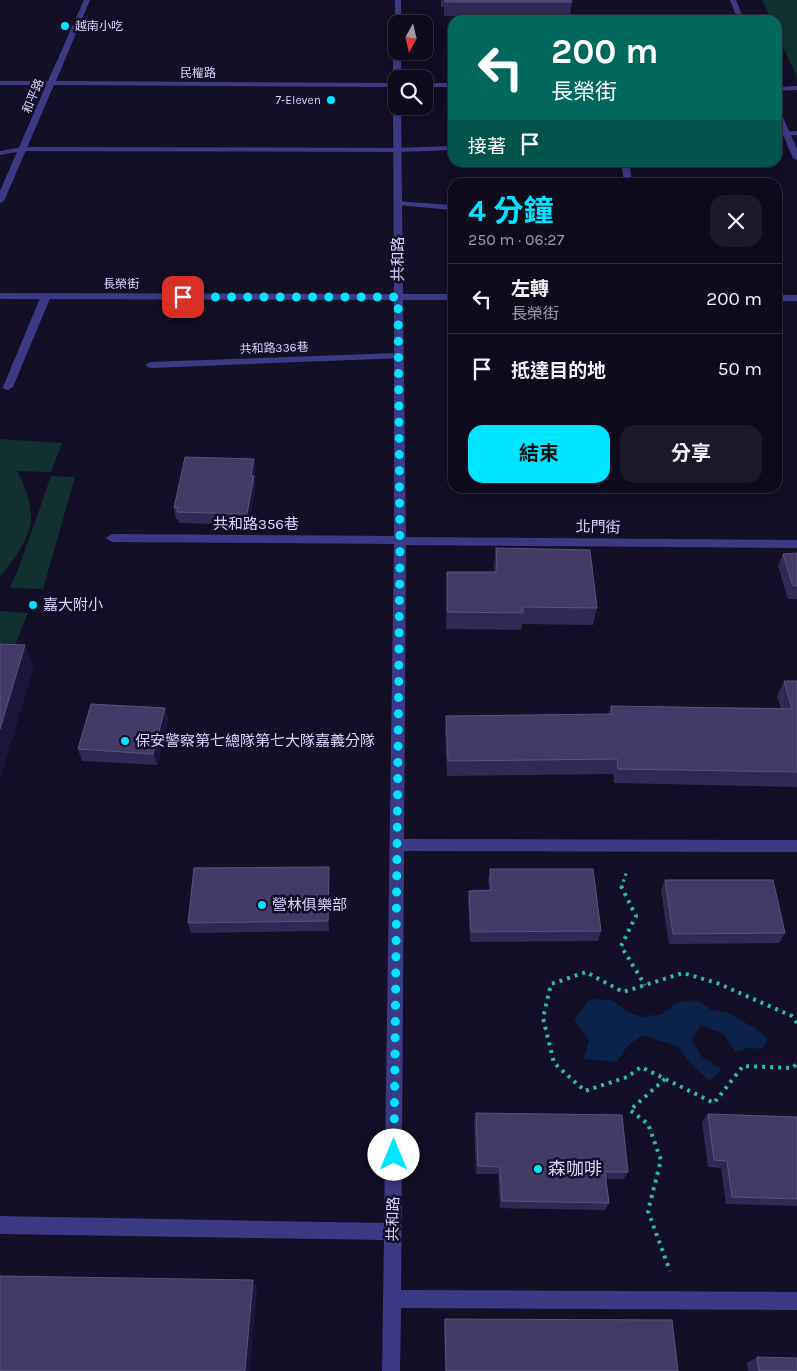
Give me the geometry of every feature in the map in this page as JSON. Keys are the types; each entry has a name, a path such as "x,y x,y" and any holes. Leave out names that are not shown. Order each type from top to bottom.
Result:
{"street":[{"name":"和平路","path":"0,201 87,0"},
{"path":"398,0 398,15"},
{"path":"734,0 739,15"},
{"name":"民權路","path":"0,83 388,85"},
{"path":"433,85 448,86"},
{"path":"782,89 797,88"},
{"name":"共和路","path":"391,1371 399,539 397,115"},
{"path":"782,122 797,158"},
{"path":"782,134 797,133"},
{"path":"0,153 22,149 397,150 448,148"},
{"path":"398,204 448,208"},
{"name":"長榮街","path":"0,296 448,298"},
{"path":"8,387 46,296"},
{"path":"782,298 797,298"},
{"name":"共和路336巷","path":"150,365 398,356"},
{"name":"共和路356巷","path":"112,538 399,539"},
{"name":"北門街","path":"399,539 797,544"},
{"path":"397,845 797,846"},
{"path":"0,1225 393,1232"},
{"path":"392,1299 797,1301"}],"path":[{"path":"639,845 621,887 636,916 621,946 645,985"},
{"path":"797,1023 792,1016 718,983 683,972 622,992 586,972 550,984 543,1018 554,1063 585,1091 627,1077 641,1067 714,1103 743,1066 792,1068 797,1064"},
{"path":"665,1078 630,1110 648,1124 661,1160 648,1211 681,1300"}],"green space":[{"path":"762,0 797,0 797,77 782,45 782,15 769,15"},
{"path":"0,439 62,443 51,472 17,471 29,500 31,519 28,533 20,549 0,576"},
{"path":"51,476 75,477 43,589 10,588 19,567"},
{"path":"0,611 28,613 11,655 0,654"}],"water":[{"path":"590,999 611,1000 631,1013 642,1017 662,1014 677,1002 696,1000 712,1010 729,1013 756,1029 768,1039 762,1049 749,1048 735,1052 724,1034 701,1025 692,1040 702,1057 722,1069 710,1081 696,1069 676,1046 642,1035 626,1048 617,1062 584,1059 589,1041 574,1020"}],"building":[{"path":"445,0 571,0 572,2 445,2"},
{"path":"185,457 254,459 251,476 254,476 247,514 177,512 178,508 174,508"},
{"path":"496,548 590,550 597,608 523,607 523,613 447,612 447,572 497,572"},
{"path":"797,553 797,586 793,586 783,554"},
{"path":"0,644 25,645 0,729"},
{"path":"784,681 797,681 797,772 618,769 617,759 448,761 446,716 612,714 611,706 792,709"},
{"name":"保安警察第七總隊第七大隊嘉義分隊","path":"91,704 165,708 153,754 78,749"},
{"name":"營林俱樂部","path":"329,867 328,921 188,923 194,868"},
{"path":"490,869 593,869 601,931 471,932 469,891 491,890"},
{"path":"665,880 773,880 785,933 673,934"},
{"path":"476,1113 622,1115 628,1172 605,1172 609,1203 502,1201 500,1167 478,1166"},
{"path":"708,1114 797,1117 797,1199 732,1197 727,1161 714,1160"},
{"path":"0,1276 253,1280 245,1371 0,1371"},
{"path":"445,1319 672,1320 678,1371 446,1371"},
{"path":"757,1357 797,1358 797,1371 759,1371"}],"place":[{"name":"越南小吃","path":"65,26"},
{"name":"7-Eleven","path":"331,100"},
{"name":"嘉大附小","path":"33,605"},
{"name":"保安警察第七總隊第七大隊嘉義分隊","path":"125,741"},
{"name":"營林俱樂部","path":"262,905"},
{"name":"森咖啡","path":"538,1169"}],"route":[{"path":"183,297 398,297 400,551 394,1155"}]}
